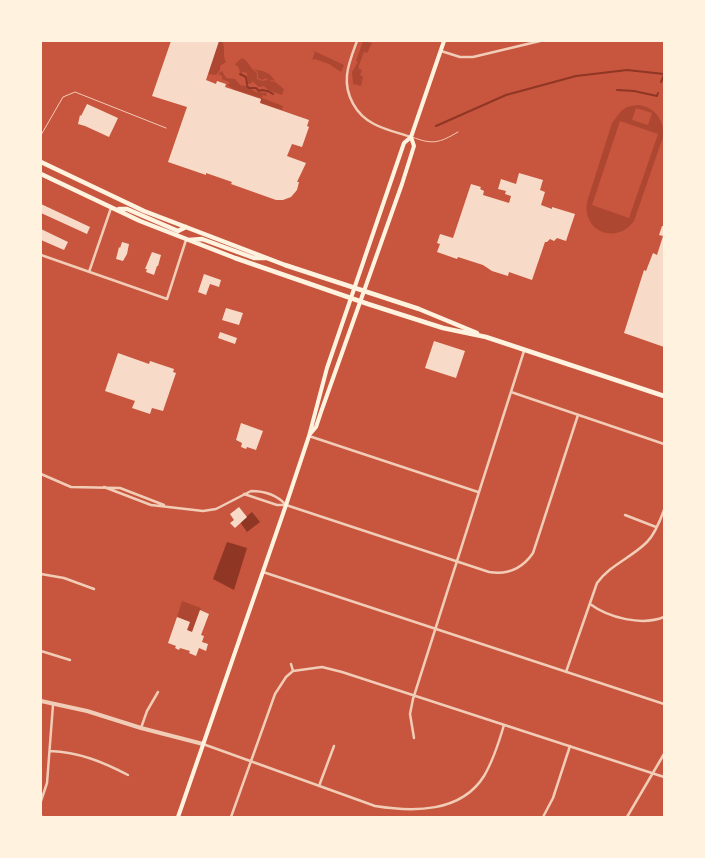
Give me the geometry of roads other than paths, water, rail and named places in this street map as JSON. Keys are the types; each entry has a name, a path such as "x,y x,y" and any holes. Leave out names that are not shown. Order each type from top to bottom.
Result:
{"main road":[{"path":"178,817 309,436 327,368 404,144 411,137 444,41"},
{"path":"309,436 316,427 402,184 414,146 411,137"},
{"path":"41,162 144,211 267,258 446,318 486,336 664,396"},
{"path":"41,174 186,240 360,302 443,328 486,336"},
{"path":"113,208 127,209 178,231 186,227"},
{"path":"186,240 202,239 254,258 267,258"}],"street":[{"path":"357,41 347,76 348,88 353,104 362,116 373,124 411,137"},
{"path":"441,50 460,57 473,57 540,41"},
{"path":"89,272 113,208"},
{"path":"41,256 166,298 186,240"},
{"path":"414,738 410,714 414,695 525,349"},
{"path":"512,392 664,444"},
{"path":"244,494 277,505 286,505 456,562 489,572 502,573 518,568 529,558 534,548 578,415"},
{"path":"309,436 479,492"},
{"path":"41,474 71,487 120,488 168,507"},
{"path":"104,487 151,505 168,507 209,511 251,491 280,498 286,505"},
{"path":"566,672 594,590 603,575 614,565 644,545 652,536 664,510"},
{"path":"625,515 656,527"},
{"path":"263,572 664,704"},
{"path":"41,574 64,578 94,589"},
{"path":"590,604 596,609 634,621 651,621 664,617"},
{"path":"41,651 70,660"},
{"path":"291,664 293,671"},
{"path":"230,817 275,694 286,677 293,671 322,667 414,695 664,778"},
{"path":"141,728 147,711 158,692"},
{"path":"41,701 53,705 87,710 141,728 203,744 375,806 393,808 424,809 438,807 452,803 464,796 484,776 504,725"},
{"path":"41,801 48,784 53,705"},
{"path":"319,786 334,746"},
{"path":"543,817 553,798 570,746"},
{"path":"50,751 86,756 128,775"},
{"path":"627,817 664,754"}],"lane":[{"path":"41,135 63,96 75,92 166,128"},
{"path":"411,137 435,143 447,139 458,132"}],"waterway":[{"path":"436,126 506,95 576,76 627,70 664,74"},
{"path":"240,74 246,77 247,84"},
{"path":"661,82 664,75"},
{"path":"247,86 249,88 256,88 259,91 267,91"},
{"path":"617,90 634,91 657,96 658,93"},
{"path":"268,91 273,94"}]}
